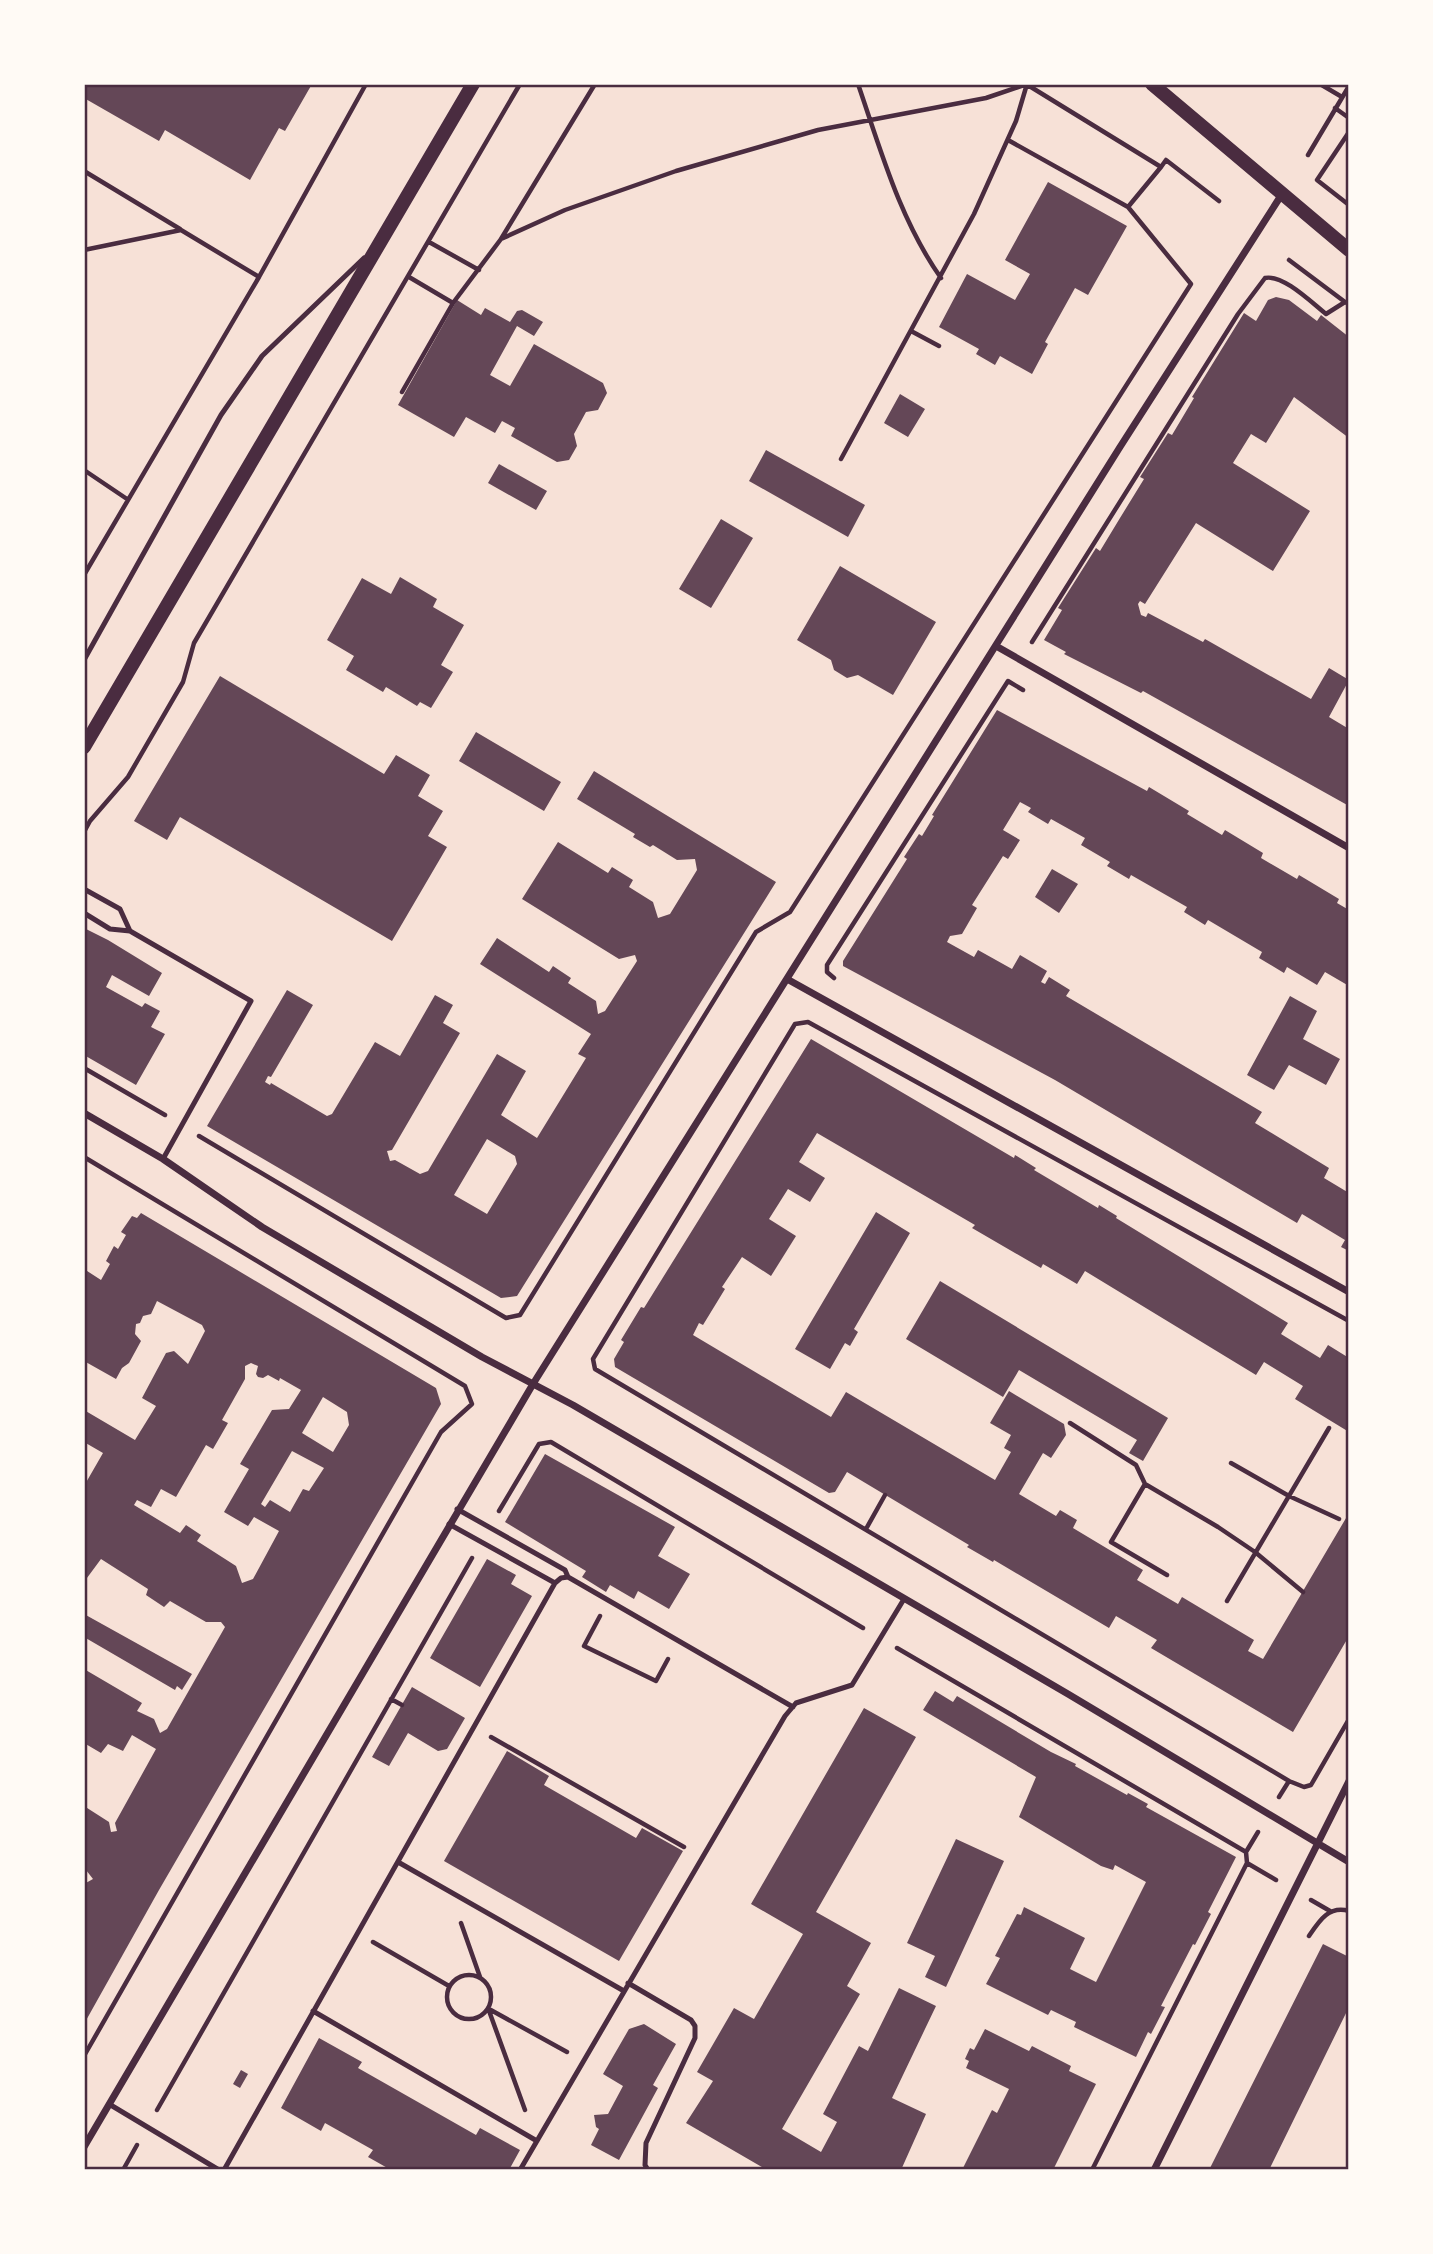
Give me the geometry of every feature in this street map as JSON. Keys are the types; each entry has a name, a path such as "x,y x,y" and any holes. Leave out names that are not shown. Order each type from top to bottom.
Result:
{"main road":[{"path":"84,747 473,84"},
{"path":"1152,84 1349,250"}],"street":[{"path":"84,2147 457,1509 533,1384 1282,194"},
{"path":"996,646 1349,848"},
{"path":"787,979 1349,1292"},
{"path":"84,1113 163,1159 262,1227 482,1357 904,1599 1349,1861"},
{"path":"1154,2170 1349,1781"}],"lane":[{"path":"84,660 228,405 262,356 379,244"},
{"path":"84,888 120,909 131,931"},
{"path":"84,913 110,929 131,931 251,1001 163,1159"},
{"path":"457,1509 565,1570 568,1577"},
{"path":"449,1524 555,1583"},
{"path":"224,2170 555,1583 561,1577 568,1577 793,1707"},
{"path":"520,2170 778,1728 796,1703 852,1685 904,1599"},
{"path":"398,1862 624,1991"},
{"path":"628,1983 691,2020 695,2026 695,2038 646,2143 645,2165 648,2170"},
{"path":"313,2011 537,2141"},
{"path":"109,2105 219,2170"}],"path":[{"path":"84,575 259,277 366,84"},
{"path":"84,832 90,821 128,777 183,682 194,643 520,84"},
{"path":"402,392 453,303 501,239 595,84"},
{"path":"858,84 901,207 923,252 941,278"},
{"path":"501,239 565,210 676,171 818,130 986,97 1027,84 1161,167"},
{"path":"841,459 975,214 1016,121 1027,84"},
{"path":"1320,84 1342,97"},
{"path":"1308,155 1349,86"},
{"path":"1335,108 1349,118"},
{"path":"1349,132 1317,180 1349,205"},
{"path":"84,1068 506,1318 520,1315 756,932 790,912 1191,284 1128,206 1008,140"},
{"path":"1128,206 1166,160 1219,201"},
{"path":"84,171 259,277"},
{"path":"84,250 181,230"},
{"path":"429,242 479,270"},
{"path":"1030,644 1238,314 1265,278 1271,277 1284,282 1326,314 1347,303 1289,260"},
{"path":"409,277 453,303"},
{"path":"911,331 939,346"},
{"path":"84,470 127,499"},
{"path":"844,983 827,972 827,965 1008,681 1031,695"},
{"path":"1349,1321 808,1022 799,1022 795,1024 593,1359 595,1368 1289,1780 1304,1787 1311,1785 1349,1719"},
{"path":"84,1157 465,1386 472,1404 441,1432 84,2056"},
{"path":"1070,1423 1136,1465 1145,1485 1218,1527 1255,1552 1303,1592"},
{"path":"1227,1601 1329,1428"},
{"path":"489,1527 539,1444 551,1442 1246,1852 1247,1863 1092,2170"},
{"path":"1231,1463 1289,1496 1339,1519"},
{"path":"1145,1485 1111,1542 1167,1575"},
{"path":"866,1529 885,1495"},
{"path":"123,2170 480,1542"},
{"path":"609,1600 584,1646 656,1681 678,1640"},
{"path":"391,1699 402,1705"},
{"path":"474,1727 694,1853"},
{"path":"450,1891 480,1978 490,1991 488,2008 537,2141"},
{"path":"1309,1936 1330,1911 1349,1911"},
{"path":"357,1933 449,1986"},
{"path":"480,1978 473,1975 463,1976 449,1986 447,2003 458,2017 475,2019 483,2015 488,2008"},
{"path":"488,2008 583,2061"}],"building":[{"path":"85,84 312,84 285,131 279,128 250,180 165,130 159,141 84,98"},
{"path":"1048,182 1127,226 1088,295 1075,288 1045,342 1048,344 1032,374 1000,356 995,365 976,354 979,349 939,327 967,274 1015,300 1030,274 1005,260"},
{"path":"1276,297 1289,300 1317,321 1321,315 1349,337 1349,438 1294,397 1266,443 1251,434 1233,463 1310,511 1273,571 1196,523 1145,604 1140,601 1138,604 1141,615 1146,617 1148,613 1203,642 1205,639 1311,699 1329,668 1349,680 1329,717 1349,729 1349,806 1143,691 1141,693 1064,654 1066,652 1044,640 1062,610 1058,608 1096,548 1100,551 1144,479 1140,477 1168,433 1172,435 1244,313 1256,321 1268,300"},
{"path":"457,300 481,315 485,308 510,322 517,311 522,310 543,322 534,336 517,326 490,375 510,386 534,344 603,383 607,393 598,410 586,412 574,434 577,446 569,460 557,462 511,436 515,428 502,421 495,433 466,417 454,437 398,405"},
{"path":"900,394 925,409 908,437 884,423"},
{"path":"766,450 865,505 848,537 749,481"},
{"path":"499,464 547,491 536,510 488,483"},
{"path":"721,519 753,538 711,608 679,589"},
{"path":"840,566 936,622 893,695 858,675 847,678 834,670 831,660 797,640"},
{"path":"400,577 437,599 433,607 464,625 441,665 453,672 431,708 420,702 417,706 386,687 383,692 346,670 354,656 327,640 362,578 391,594"},
{"path":"220,676 384,774 396,755 430,775 418,796 443,811 428,836 447,847 392,941 180,817 167,840 134,821"},
{"path":"997,710 1147,791 1149,787 1222,835 1225,830 1263,853 1261,858 1297,879 1299,875 1339,899 1337,903 1349,910 1349,986 1325,972 1317,985 1287,967 1284,973 1259,958 1262,952 1208,920 1205,925 1184,912 1187,907 1131,875 1129,879 1107,866 1110,862 1081,845 1085,838 1051,819 1048,824 1028,812 1031,808 1020,802 1003,830 1020,840 1008,859 1003,856 972,905 977,908 962,934 950,936 947,942 974,957 978,950 1012,969 1020,955 1047,971 1041,982 1045,984 1049,977 1070,990 1066,996 1262,1112 1255,1123 1329,1168 1324,1178 1349,1193 1349,1251 1341,1247 1345,1240 1302,1214 1297,1223 1055,1080 843,966 843,961 907,859 904,857 919,834 922,836 934,816 932,815"},
{"path":"476,732 561,782 544,811 459,761"},
{"path":"594,771 776,882 517,1296 501,1298 207,1126 287,990 313,1005 271,1077 268,1076 265,1082 327,1116 332,1114 375,1042 400,1056 435,995 453,1005 443,1023 460,1033 392,1150 387,1151 390,1161 395,1160 420,1174 428,1171 497,1054 526,1071 501,1115 537,1138 586,1058 578,1054 591,1034 480,964 497,938 549,972 553,966 571,978 568,983 596,1001 598,1014 605,1011 637,961 635,955 619,959 522,899 558,842 608,873 612,867 633,880 629,887 653,902 658,918 670,914 697,870 695,859 677,860 653,845 650,847 633,837 635,834 577,799","holes":["487,1139 515,1156 517,1164 487,1214 454,1195"]},
{"path":"1052,869 1078,884 1059,913 1035,897"},
{"path":"84,928 162,973 149,996 112,975 106,987 142,1007 145,1003 160,1011 151,1027 165,1034 136,1085 84,1055"},
{"path":"1290,996 1317,1011 1303,1039 1340,1059 1326,1085 1289,1065 1274,1090 1247,1075"},
{"path":"811,1039 1014,1158 1015,1155 1036,1168 1034,1170 1098,1208 1099,1205 1288,1323 1281,1334 1320,1358 1328,1345 1349,1358 1349,1432 1295,1399 1303,1386 1264,1362 1256,1375 1085,1271 1077,1284 1043,1264 1041,1268 972,1228 975,1225 817,1133 799,1162 825,1178 810,1202 788,1189 769,1219 796,1236 771,1276 742,1257 722,1287 725,1289 703,1325 699,1323 693,1335 831,1417 846,1392 995,1480 1011,1452 1004,1448 1011,1435 990,1423 1009,1391 1064,1424 1066,1435 1051,1458 1043,1453 1019,1494 1056,1516 1060,1510 1077,1520 1073,1528 1143,1570 1137,1580 1178,1604 1182,1597 1254,1640 1248,1651 1263,1659 1349,1513 1349,1636 1293,1732 1151,1648 1157,1640 1116,1616 1109,1628 967,1547 969,1545 847,1472 835,1492 829,1493 615,1367 614,1359 624,1342 621,1340 641,1307 644,1308"},
{"path":"876,1212 910,1233 854,1329 858,1332 850,1346 845,1343 830,1369 795,1349"},
{"path":"141,1213 436,1388 441,1404 84,2024 84,1884 93,1879 84,1871 84,1806 109,1822 111,1832 117,1831 115,1823 156,1749 132,1735 123,1751 108,1744 101,1753 84,1743 84,1669 142,1703 137,1711 154,1719 160,1733 167,1729 225,1627 221,1622 206,1622 170,1601 164,1607 146,1595 148,1589 101,1559 84,1582 84,1486 103,1453 84,1442 84,1410 135,1440 156,1406 142,1398 166,1353 174,1351 188,1364 205,1331 202,1325 157,1301 151,1314 143,1316 140,1323 136,1324 135,1334 141,1341 116,1379 84,1361 84,1269 101,1280 110,1264 106,1261 114,1246 118,1249 126,1235 121,1232 132,1216 137,1218","holes":["251,1363 258,1366 258,1377 268,1375 279,1381 280,1378 301,1390 289,1409 272,1410 240,1464 249,1469 224,1512 248,1526 254,1517 279,1531 253,1579 242,1583 236,1566 197,1541 201,1535 186,1525 180,1533 134,1505 137,1500 151,1507 161,1489 176,1497 206,1445 213,1449 228,1423 222,1420 245,1379 245,1366","323,1397 347,1412 349,1425 333,1452 302,1433","292,1451 324,1468 309,1491 303,1489 290,1512 270,1500 265,1507 261,1504"]},
{"path":"940,1281 1168,1418 1143,1461 1129,1453 1137,1440 1019,1370 1003,1397 906,1339"},
{"path":"545,1454 675,1527 658,1556 690,1574 669,1609 638,1591 634,1599 610,1585 606,1592 582,1577 586,1571 505,1522"},
{"path":"487,1559 516,1575 511,1584 532,1596 480,1687 430,1658"},
{"path":"84,1614 192,1674 182,1690 177,1686 175,1690 84,1637"},
{"path":"412,1687 465,1718 447,1749 438,1751 408,1733 389,1766 372,1757"},
{"path":"935,1691 953,1702 957,1696 1236,1857 1208,1912 1211,1914 1161,2006 1165,2007 1151,2034 1148,2032 1136,2057 1074,2027 1076,2022 1051,2010 1048,2015 986,1984 1000,1958 995,1956 1017,1914 1021,1915 1024,1907 1085,1938 1070,1969 1096,1982 1146,1882 1115,1865 1113,1870 1101,1866 1019,1817 1036,1777 923,1710"},
{"path":"864,1708 916,1737 816,1912 871,1943 847,1986 860,1994 782,2129 821,2152 837,2122 823,2114 859,2046 868,2051 899,1988 936,2006 892,2098 926,2114 901,2170 767,2170 686,2123 713,2081 697,2072 734,2008 754,2019 803,1934 751,1904"},
{"path":"507,1751 549,1776 544,1785 636,1838 642,1828 683,1851 619,1961 444,1861"},
{"path":"956,1839 1004,1861 946,1987 925,1977 935,1956 907,1943"},
{"path":"1323,1944 1349,1957 1349,2007 1269,2170 1209,2170"},
{"path":"644,2024 676,2044 653,2085 658,2088 619,2160 591,2145 599,2129 596,2127 594,2115 608,2114 623,2086 603,2074 629,2029"},
{"path":"985,2029 1029,2051 1032,2046 1071,2066 1069,2071 1096,2084 1053,2170 962,2170 992,2110 997,2113 1009,2089 966,2068 969,2061 965,2059 970,2048 974,2050"},
{"path":"319,2038 362,2062 358,2068 476,2135 480,2128 520,2150 509,2170 406,2170 400,2167 399,2170 391,2170 368,2157 373,2150 325,2123 321,2131 281,2108"},
{"path":"241,2070 248,2074 240,2088 233,2084"}]}
